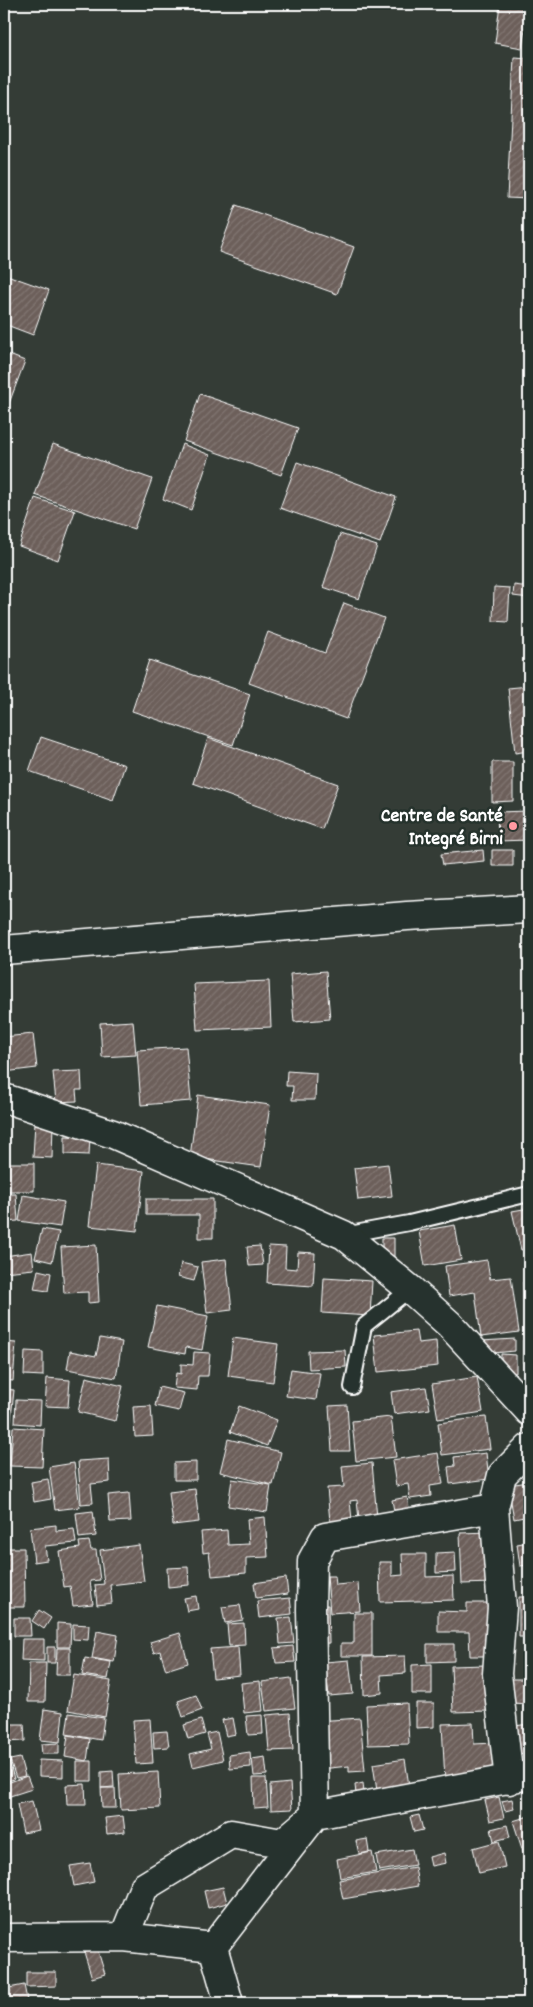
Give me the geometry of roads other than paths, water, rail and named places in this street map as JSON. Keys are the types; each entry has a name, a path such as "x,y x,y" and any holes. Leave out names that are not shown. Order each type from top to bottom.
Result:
{"street":[{"path":"4,950 407,916 529,909"},
{"path":"4,1098 113,1134 344,1235 449,1324 492,1373 529,1411"},
{"path":"124,1937 144,1887 231,1834 282,1843 315,1815 519,1778 497,1674 502,1608 494,1508 502,1475 529,1448"},
{"path":"213,1948 315,1815 311,1609 312,1561 324,1537 494,1508"},
{"path":"4,1938 124,1937 213,1948"},
{"path":"213,1948 229,2003"}],"lane":[{"path":"344,1235 409,1224 529,1194"},
{"path":"352,1387 364,1326 410,1289"}],"place":[{"name":"Centre de Santé Integré Birni","path":"513,826"}]}
